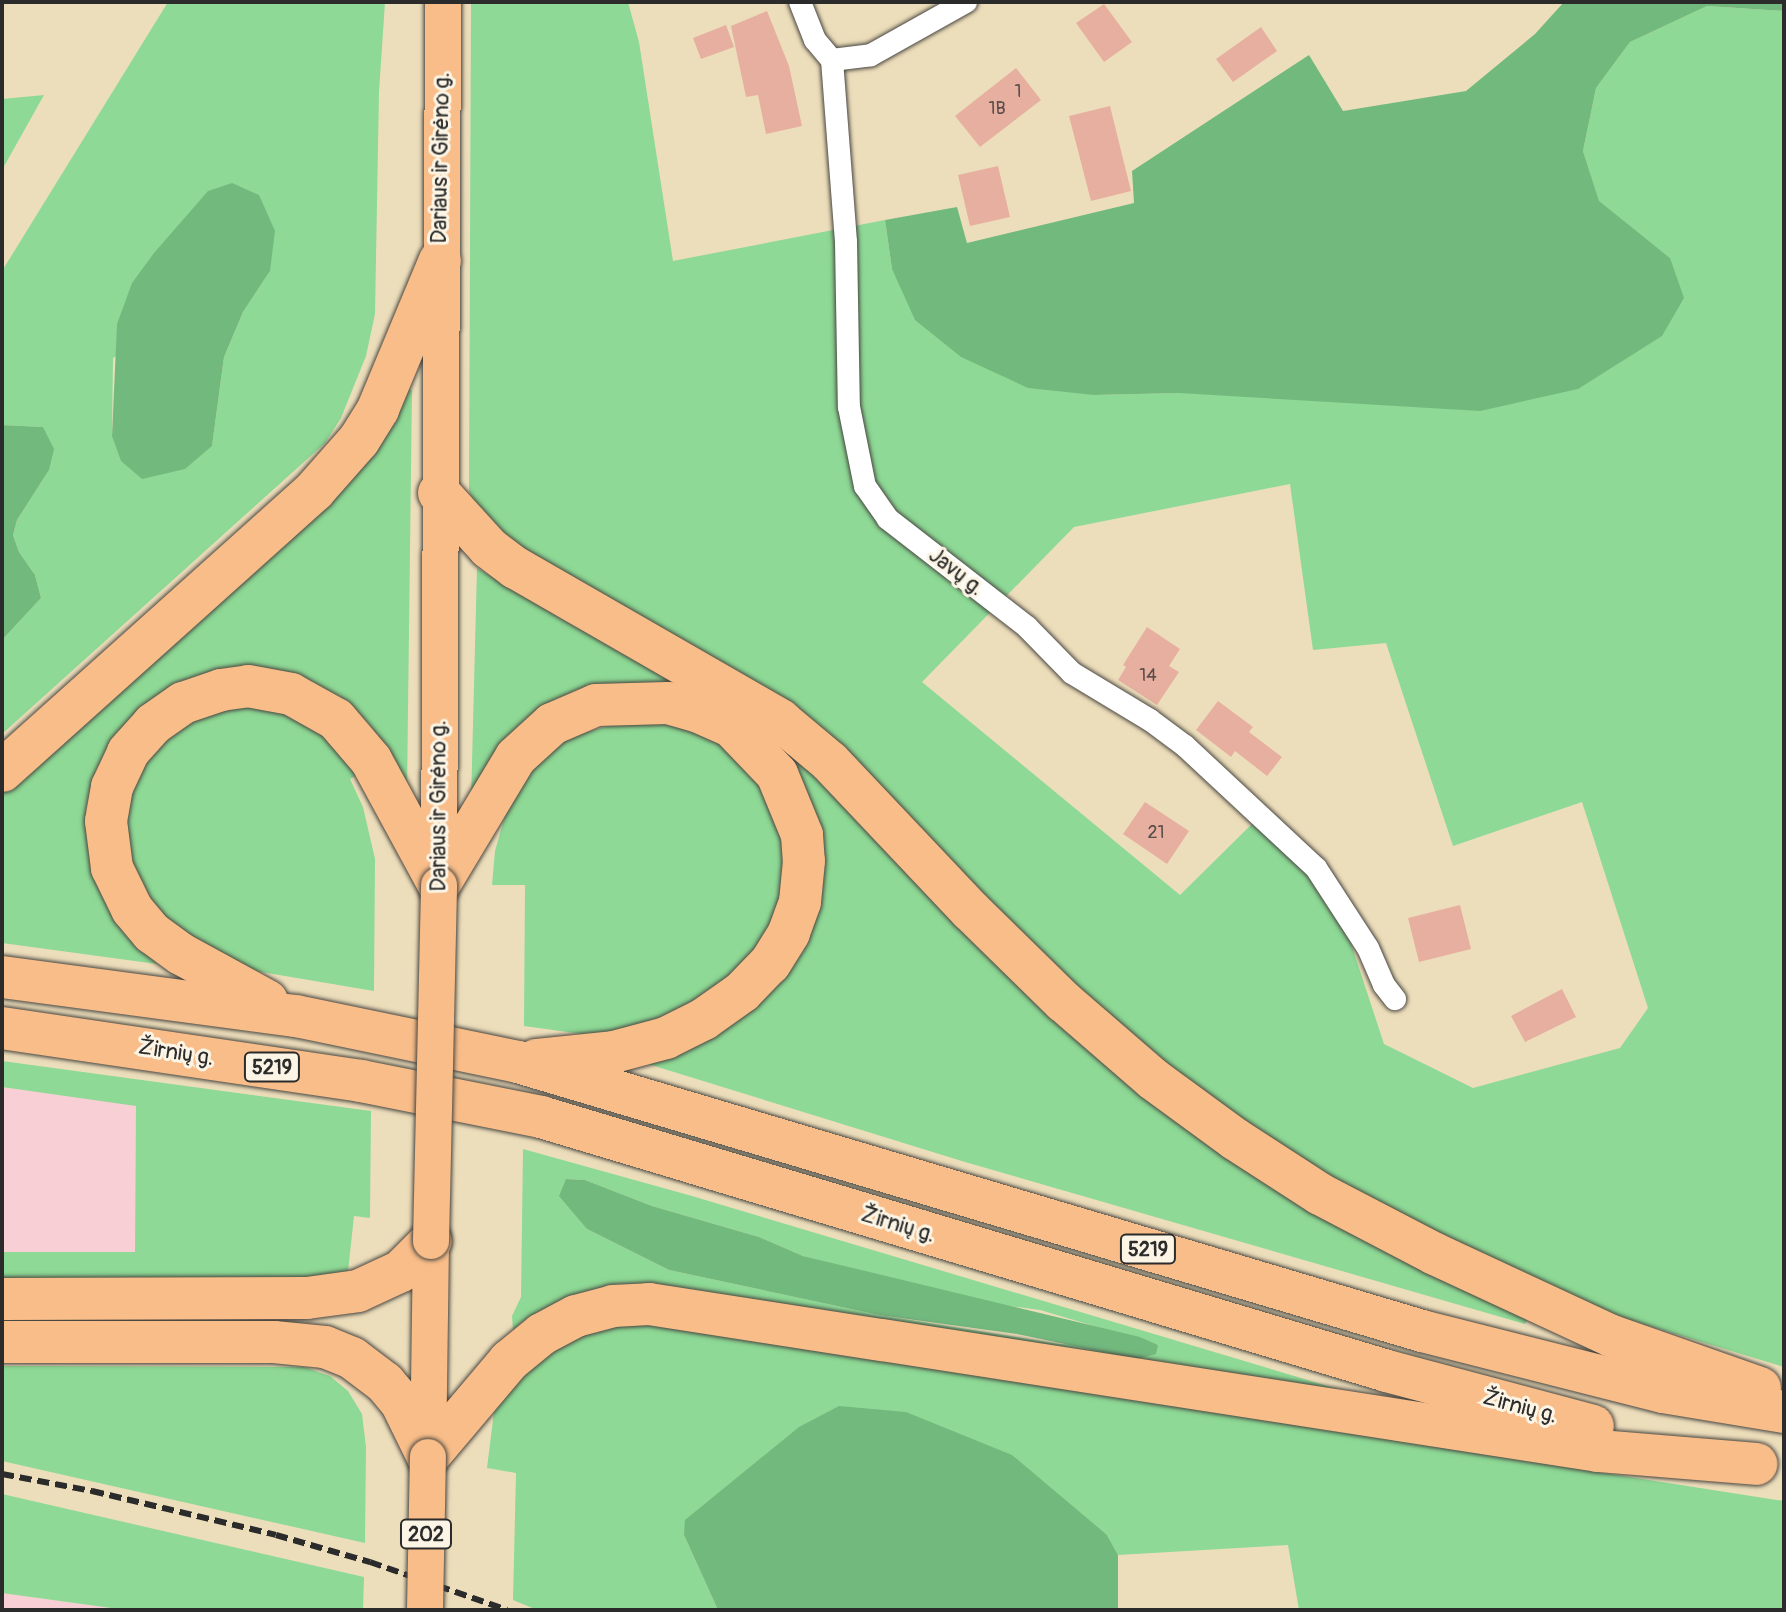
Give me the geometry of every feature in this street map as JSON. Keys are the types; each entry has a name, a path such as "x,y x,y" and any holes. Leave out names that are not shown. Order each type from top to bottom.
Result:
{"highway":[{"path":"2,771 314,491 359,440 378,409 440,260"},
{"path":"439,493 489,548 516,568 780,720 830,762 971,911 1063,1001 1153,1079 1235,1139 1320,1194 1449,1261 1612,1336 1784,1395"},
{"path":"296,1016 181,954 152,933 121,891 112,868 106,821 112,787 128,752 153,724 183,703 234,688 280,692 313,703 336,719 371,760 439,885"},
{"path":"439,885 516,757 552,724 596,705 668,703 699,712 732,727 777,774 792,804 802,835 800,902 789,933 770,963 742,992 704,1019 666,1038 614,1052 518,1062"},
{"name":"5219","path":"2,977 296,1016 518,1062 1422,1331 1663,1392 1784,1412"},
{"name":"Žirnių g.","path":"2,1028 361,1081 541,1117 1387,1371 1611,1431 1770,1466"},
{"path":"2,1299 307,1298 358,1291 401,1271 431,1241"},
{"path":"2,1342 274,1342 325,1347 352,1358 385,1383 401,1402 428,1457 509,1361 542,1334 576,1316 600,1309 649,1304 1599,1451 1770,1466"}],"main road":[{"name":"Dariaus ir Girėno g.","path":"425,1610 439,885 443,2"}],"street":[{"name":"Javų g.","path":"800,2 815,40 832,60 846,242 849,407 865,486 888,519 1027,627 1072,673 1150,720 1185,746 1316,868 1361,936 1384,985 1395,999"},
{"path":"832,60 871,55 966,2"}],"shaded area":[{"path":"2,1087 136,1105 135,1252 2,1252"},
{"path":"2,1593 126,1610 2,1610"}],"green space":[{"path":"168,2 385,2 379,92 375,314 366,356 341,418 325,443 2,734 2,640 41,598 35,575 19,552 13,535 17,520 49,470 43,427 2,425 2,271","holes":["270,271 243,312 224,357 212,446 112,436 113,358"]},
{"path":"471,2 628,2 639,42 673,261 885,220 892,269 1094,395 1179,393 1670,258 1599,202 1583,151 1596,88 1630,42 1707,6 1784,11 1784,1367 1596,1310 1454,1249 1321,1174 1175,1075 1050,966 920,831 481,520 469,491","holes":["1290,484 1313,650 1386,643 1453,846 1582,802 1648,1008 1620,1048 1473,1088 1384,1044 1341,913 1314,875 1256,820 1180,895 922,682 1074,527"]},
{"path":"1564,2 1784,2 1784,11 1707,6 1630,42 1596,88 1583,151 1599,201 1670,258 1684,298 1662,336 1578,389 1480,411 1179,393 1094,395 1028,388 961,357 915,320 892,269 885,220 957,207 967,243 1134,203 1132,171 1309,55 1343,111 1466,91 1535,34"},
{"path":"44,95 2,170 2,99"},
{"path":"232,183 259,195 275,231 270,271 243,312 224,357 212,446 185,469 142,479 121,461 112,436 117,324 132,283 154,253 208,191"},
{"path":"406,388 412,390 407,792 369,724 339,696 296,676 118,738 96,769 86,808 89,850 118,919 157,964 2,943 2,791 218,600"},
{"path":"2,425 43,427 54,449 49,470 17,520 13,535 19,552 35,575 41,598 2,640"},
{"path":"477,568 563,620 752,720 795,752 976,940 1528,1319 1525,1324 965,1162 648,1064 759,1003 815,819 646,684 471,802"},
{"path":"255,704 309,720 361,773 350,779 363,807 375,859 374,991 250,970 181,939 140,895 122,826 137,770 154,747 198,715"},
{"path":"650,721 690,728 729,749 757,775 784,844 783,880 775,918 757,950 732,976 693,1005 632,1030 582,1034 524,1026 525,885 492,885 495,851 508,805 525,776 546,754 571,737 608,726"},
{"path":"2,1061 371,1111 370,1218 354,1216 347,1281 2,1285 2,1252 135,1252 136,1106 2,1087"},
{"path":"523,1149 692,1196 1378,1401 569,1297 522,1322 513,1331 512,1316 521,1297","holes":["566,1179 585,1180 652,1206 759,1237 803,1256 994,1304 1040,1310 1158,1345 1060,1344 879,1315 669,1270 587,1229"]},
{"path":"566,1179 585,1180 652,1206 759,1237 803,1256 1140,1337 1158,1345 1156,1354 1137,1359 1017,1334 879,1315 669,1270 587,1229 559,1196"},
{"path":"630,1321 1784,1501 1784,1610 1299,1610 1288,1545 1118,1555 1107,1535 1091,1524 684,1535 718,1610 537,1610 513,1600 516,1473 487,1468 494,1412 518,1372 574,1334"},
{"path":"2,1366 304,1367 330,1376 348,1391 362,1414 366,1447 365,1543 2,1461"},
{"path":"839,1406 906,1412 1012,1455 1107,1535 1118,1555 1118,1610 718,1610 684,1535 685,1520 799,1427"},
{"path":"2,1494 364,1577 363,1610 126,1610 2,1593"}],"building":[{"path":"1104,4 1132,42 1104,62 1076,23"},
{"path":"767,11 789,66 802,126 766,134 758,95 746,97 731,26"},
{"path":"726,25 734,47 701,59 693,38"},
{"path":"1261,27 1277,51 1233,82 1216,59"},
{"path":"1016,68 1041,100 980,147 955,116"},
{"path":"1110,106 1131,191 1091,201 1069,116"},
{"path":"998,166 1010,217 970,226 958,175"},
{"path":"1147,627 1180,649 1169,666 1179,672 1157,705 1118,680 1126,667 1123,665"},
{"path":"1218,701 1253,727 1249,732 1282,757 1267,776 1235,751 1231,757 1196,730"},
{"path":"1145,802 1189,831 1167,864 1123,834"},
{"path":"1460,905 1471,949 1419,962 1408,918"},
{"path":"1562,989 1576,1017 1525,1042 1511,1016"}],"railway":[{"path":"2,1474 92,1491 276,1535 370,1562 507,1610"}]}
